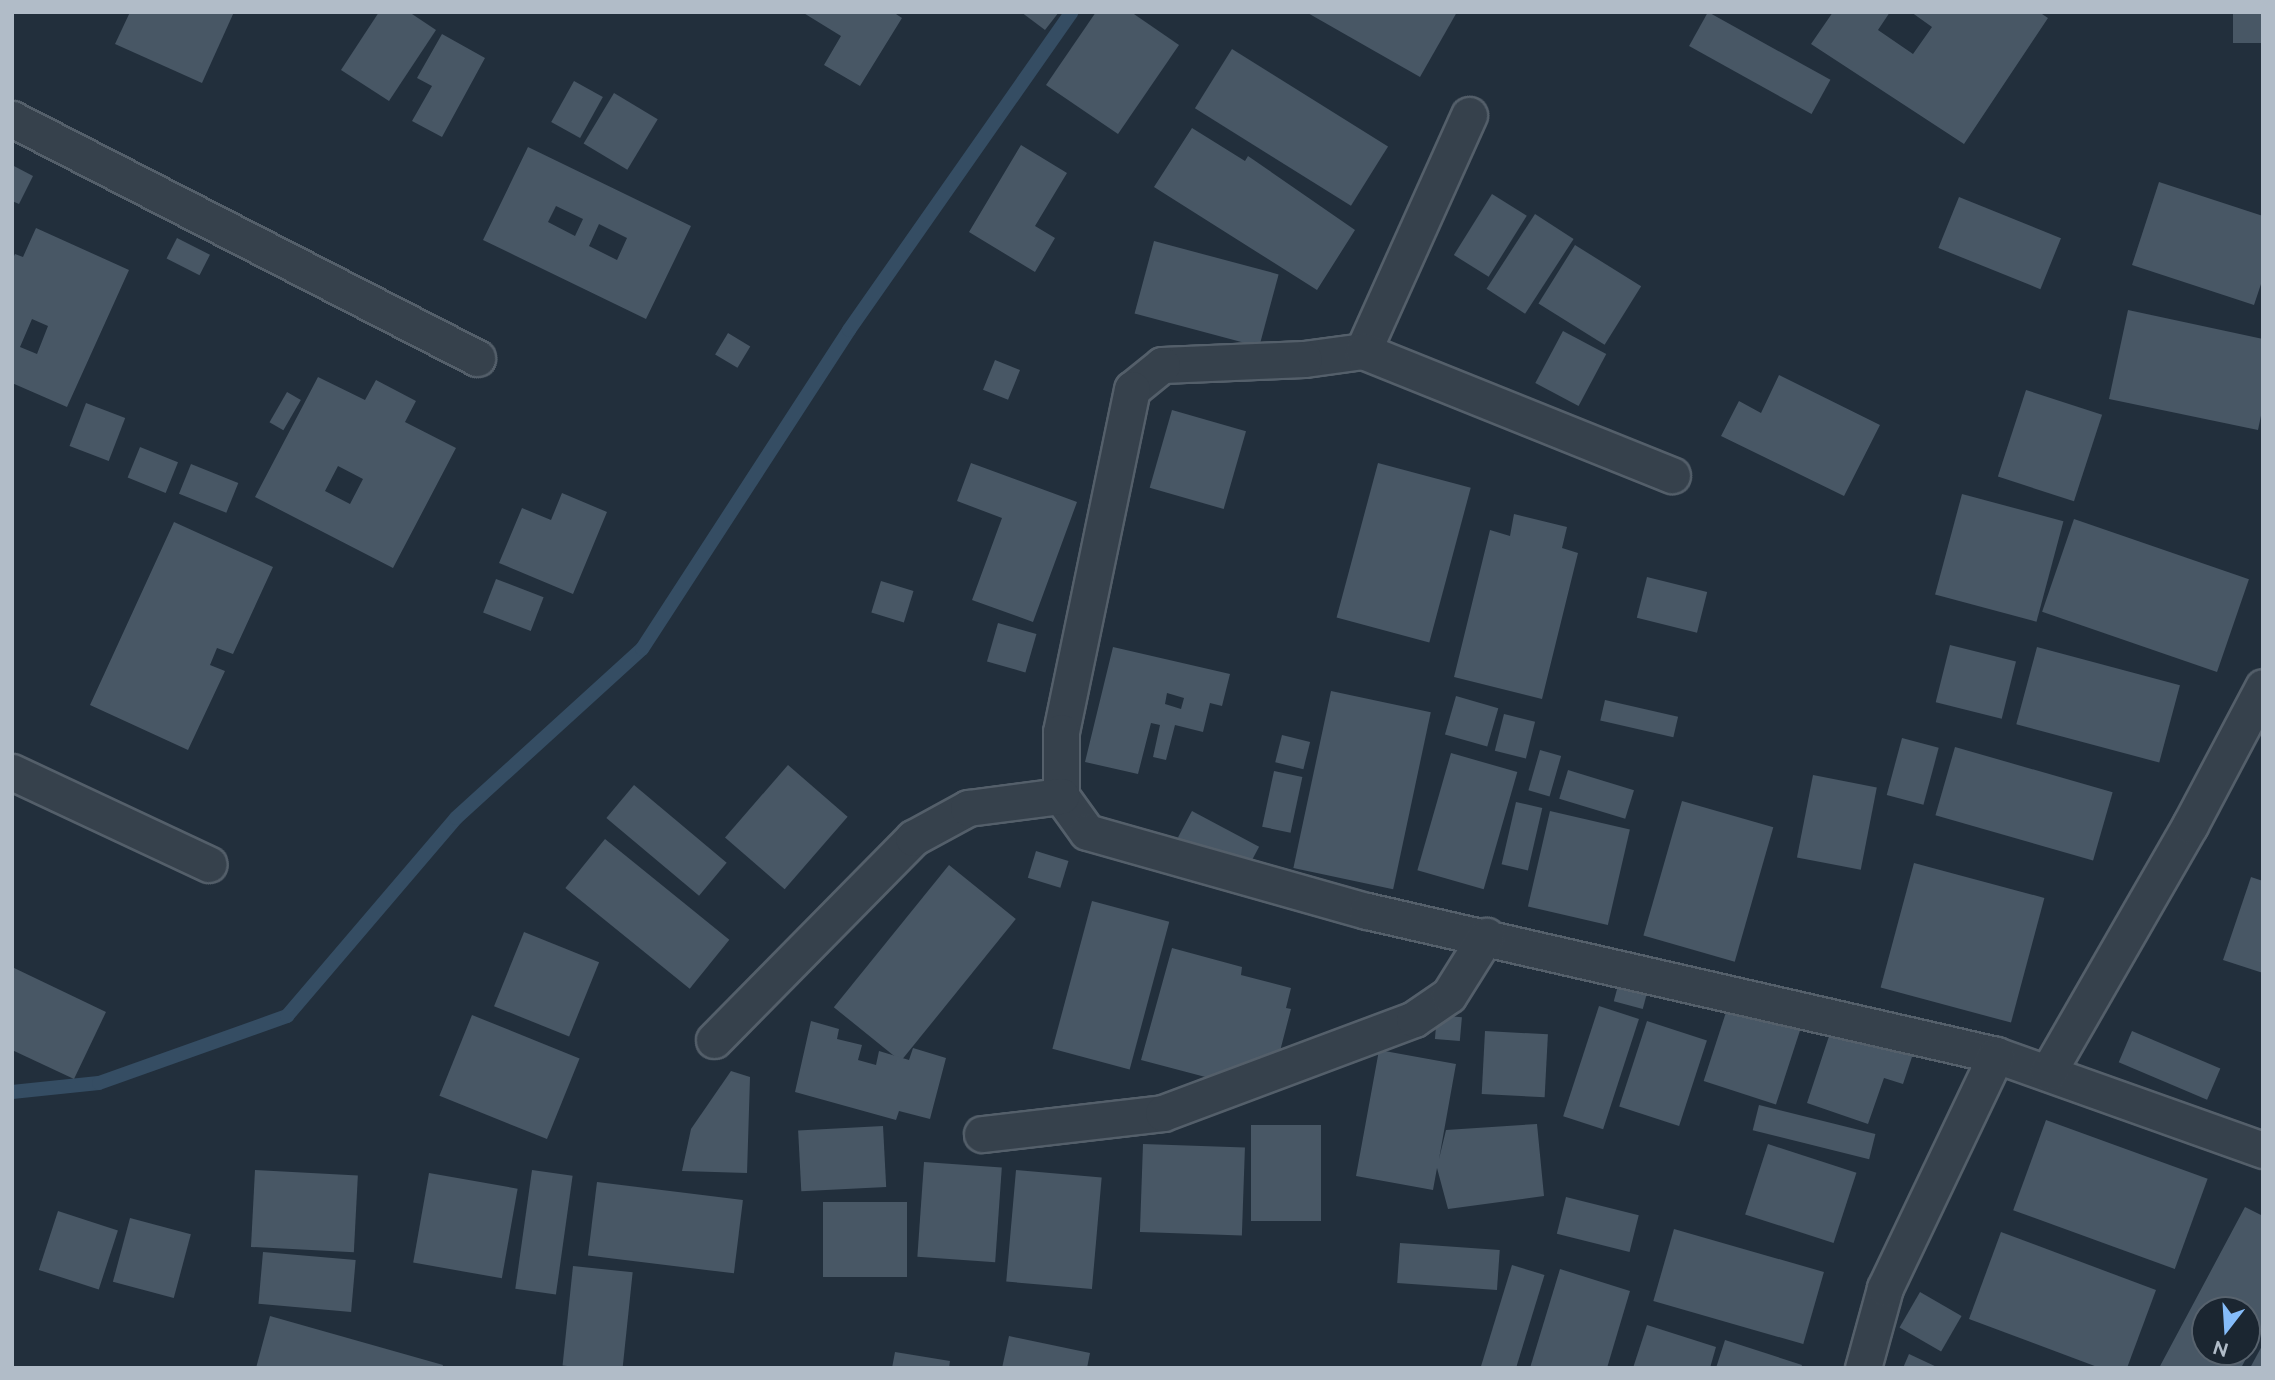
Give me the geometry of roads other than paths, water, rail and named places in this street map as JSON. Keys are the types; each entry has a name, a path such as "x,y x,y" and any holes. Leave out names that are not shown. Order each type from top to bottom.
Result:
{"street":[{"path":"1363,351 1469,115"},
{"path":"12,119 477,358"},
{"path":"1672,475 1363,351 1304,359 1162,365 1132,389 1061,732 1061,796 1087,832 1367,911 1486,936 1996,1055 2263,1150"},
{"path":"2048,1072 2190,825 2263,687"},
{"path":"12,772 208,864"},
{"path":"714,1040 913,838 968,808 1061,796"},
{"path":"982,1134 1163,1113 1414,1018 1449,995 1486,936"},
{"path":"1863,1368 1885,1288 1996,1055"}],"waterway":[{"path":"12,1092 99,1083 287,1016 456,818 642,649 849,330 1072,12"}]}
